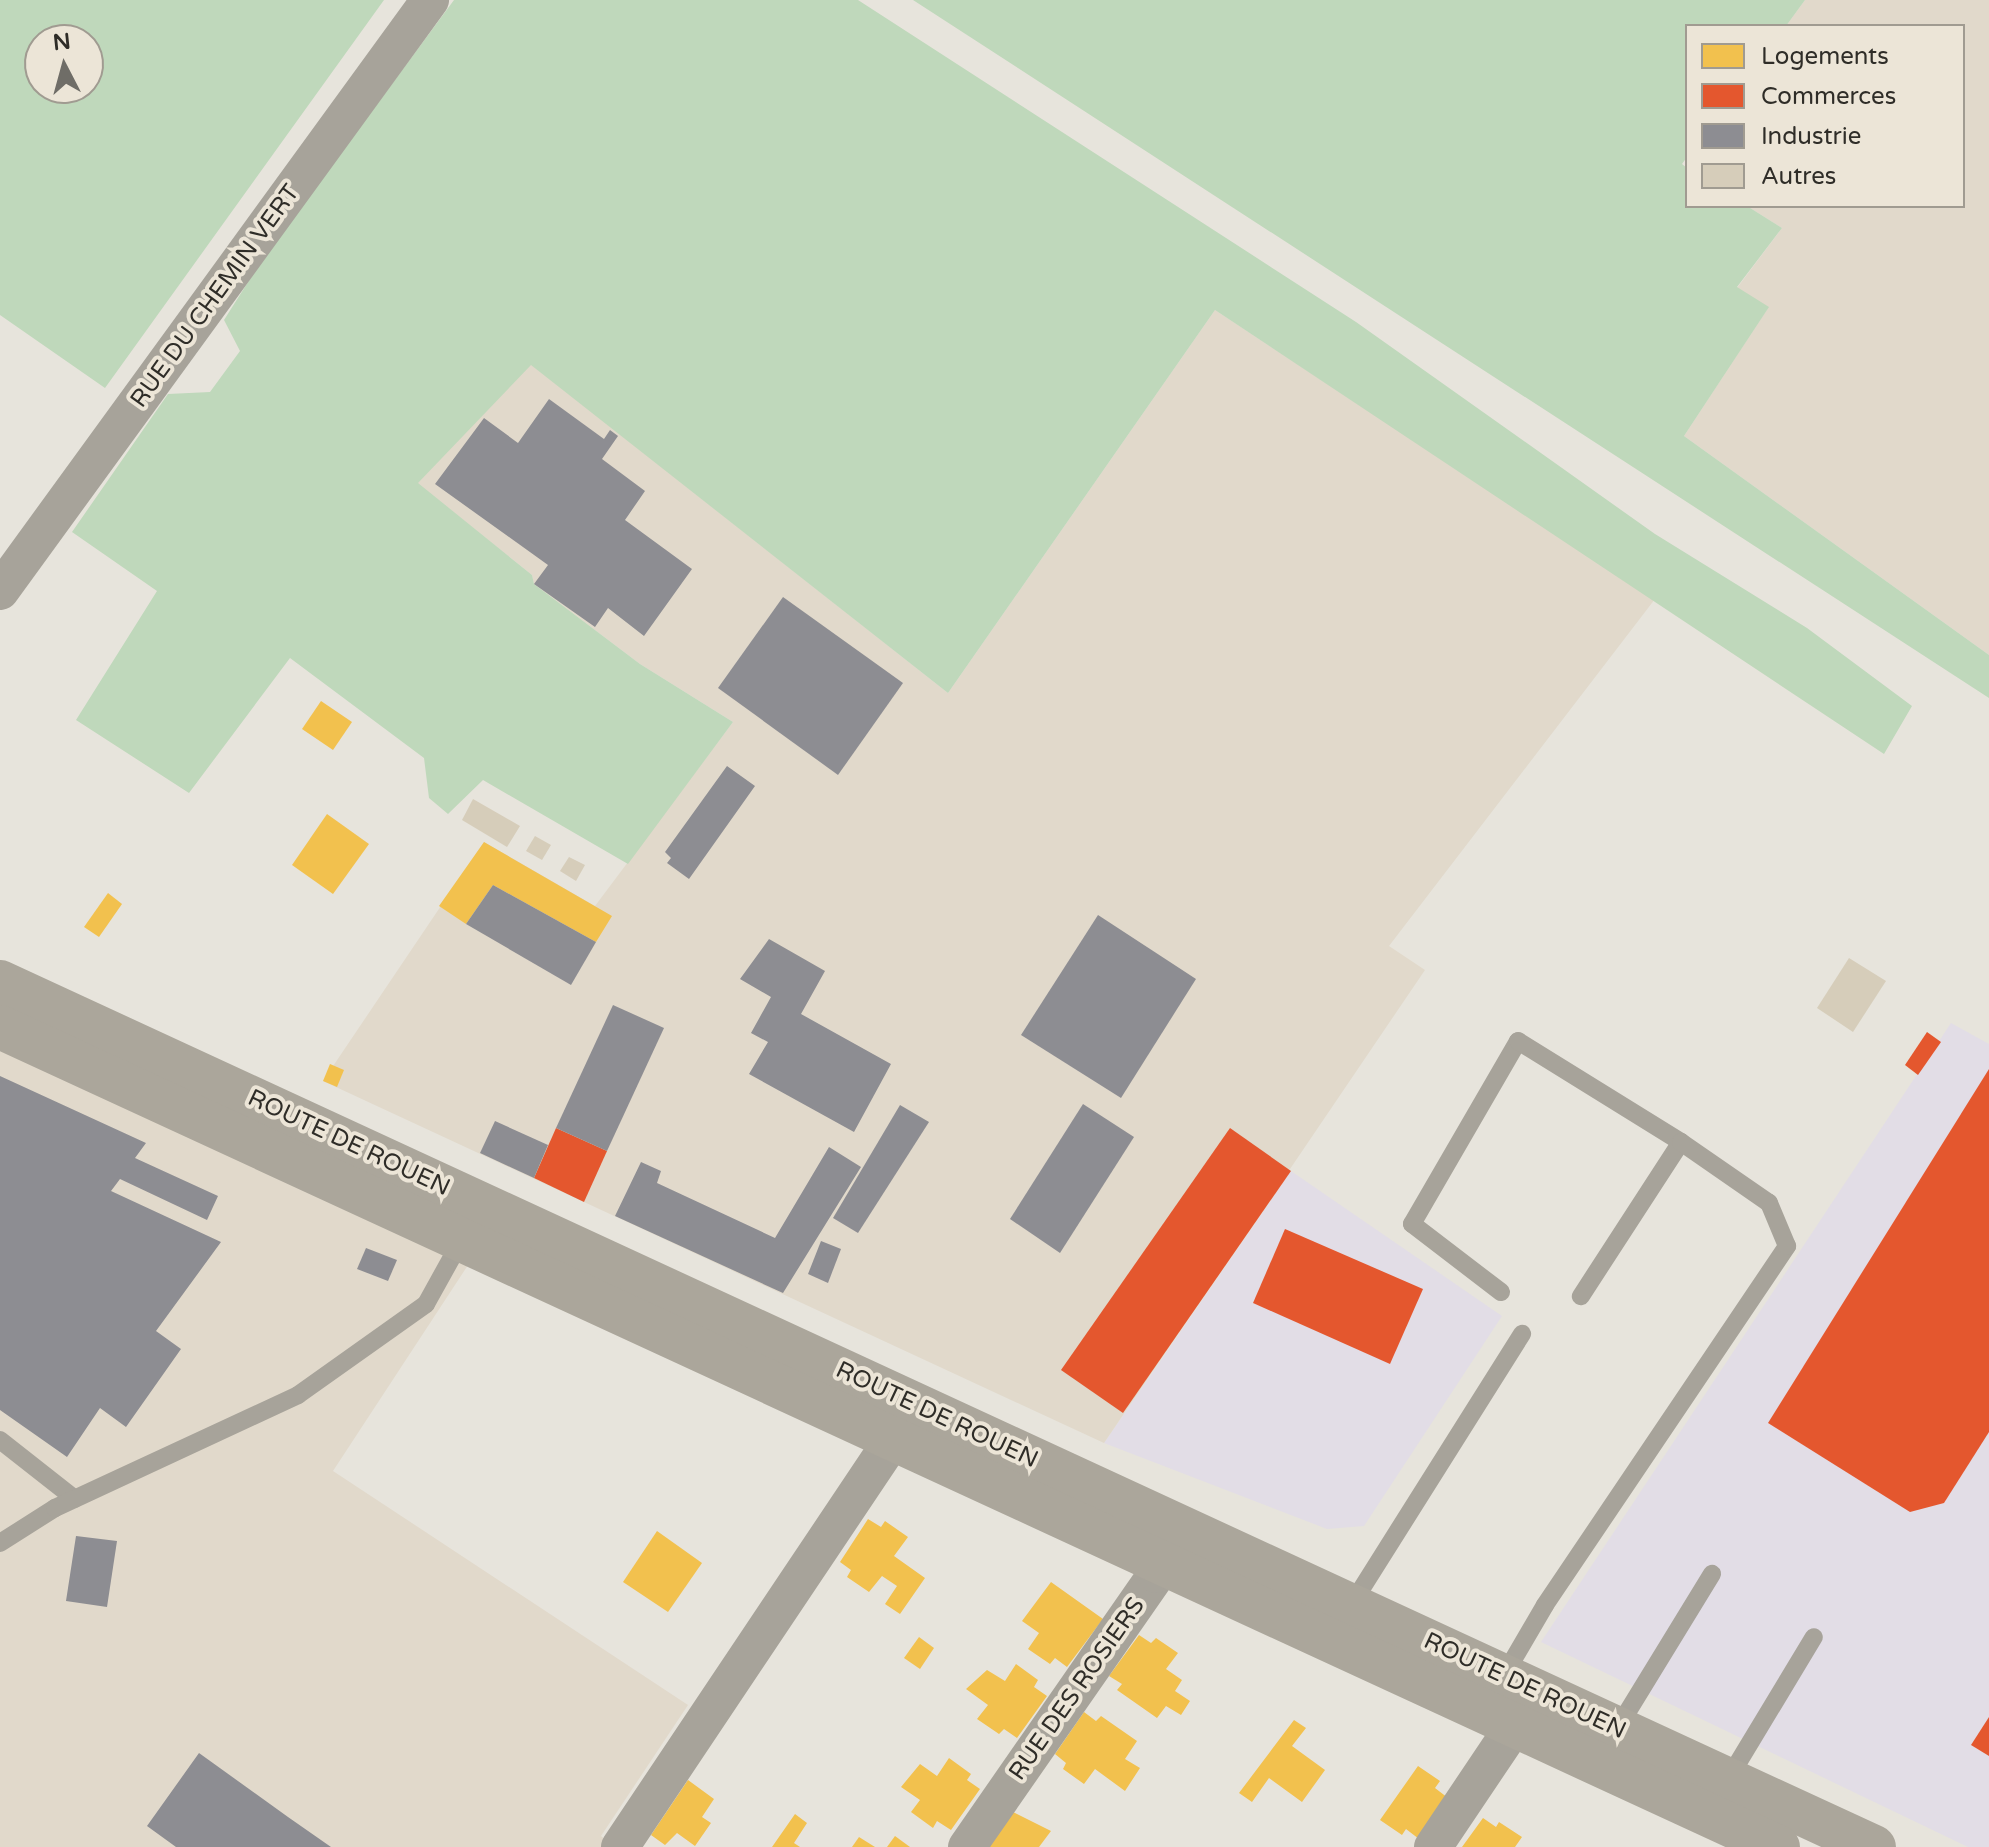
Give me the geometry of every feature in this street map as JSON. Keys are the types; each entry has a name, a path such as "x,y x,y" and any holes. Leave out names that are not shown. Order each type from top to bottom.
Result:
{"main road":[{"name":"ROUTE DE ROUEN","path":"0,982 172,1084 1717,1797 1874,1847"},
{"name":"ROUTE DE ROUEN","path":"0,1027 172,1084"},
{"name":"ROUTE DE ROUEN","path":"1717,1797 1778,1847"}],"street":[{"name":"RUE DU CHEMIN VERT","path":"0,591 430,0"},
{"path":"620,1847 905,1422"},
{"name":"RUE DES ROSIERS","path":"967,1847 1170,1544"},
{"path":"1433,1847 1511,1702"}],"lane":[{"path":"1501,1292 1412,1224 1518,1041 1681,1142 1769,1203 1787,1246 1545,1605 1511,1702"},
{"path":"1581,1296 1681,1142"},
{"path":"0,1543 75,1499 298,1395 426,1304 471,1222"},
{"path":"1340,1623 1522,1334"},
{"path":"0,1440 75,1499"},
{"path":"1607,1746 1712,1574"},
{"path":"1717,1797 1814,1637"}],"shaded area":[{"path":"1805,0 1989,0 1989,655 1684,436 1768,308 1737,288 1782,228 1750,208 1965,208 1965,24 1787,24"},
{"path":"1215,310 1655,599 1389,946 1425,970 1104,1443 323,1081 484,842 595,906 733,722 640,664 534,584 532,575 417,483 531,364 948,693"},
{"path":"1951,1023 1989,1044 1989,1847 1968,1847 1541,1642"},
{"path":"0,1048 472,1259 333,1471 688,1705 601,1836 614,1847 0,1847"},
{"path":"1291,1171 1502,1316 1364,1526 1327,1529 1104,1443"}],"green space":[{"path":"0,0 384,0 105,388 0,315"},
{"path":"454,0 858,0 1356,322 1655,534 1807,628 1912,706 1884,754 1215,310 948,693 531,365 418,483 532,575 534,584 640,664 733,722 628,864 483,780 448,814 429,798 424,758 290,658 189,793 76,720 157,591 72,532 168,394 210,392 240,351 224,320 264,257"},
{"path":"913,0 1805,0 1787,24 1685,24 1685,160 1682,164 1685,166 1685,208 1750,208 1782,228 1737,287 1769,307 1684,436 1989,655 1989,698"}],"building: Logements":[{"path":"321,701 352,722 333,750 302,729"},
{"path":"327,814 369,844 333,894 292,865"},
{"path":"484,842 612,916 596,942 493,885 466,924 439,906"},
{"path":"108,893 122,904 99,937 84,927"},
{"path":"330,1064 344,1070 337,1087 323,1081"},
{"path":"868,1519 881,1527 885,1521 908,1537 894,1556 925,1578 900,1614 885,1604 897,1586 882,1576 869,1592 847,1577 851,1570 840,1562"},
{"path":"657,1531 702,1563 668,1612 623,1582"},
{"path":"1051,1582 1103,1619 1067,1667 1055,1658 1050,1664 1028,1649 1039,1633 1022,1621"},
{"path":"1139,1635 1151,1643 1156,1638 1178,1653 1166,1669 1182,1680 1175,1691 1190,1701 1181,1715 1166,1706 1157,1718 1117,1690 1122,1684 1109,1676"},
{"path":"919,1637 934,1648 920,1669 904,1658"},
{"path":"1016,1664 1038,1680 1034,1687 1047,1696 1017,1738 1004,1729 999,1734 977,1719 988,1705 966,1689 987,1670 1005,1681"},
{"path":"1084,1712 1096,1721 1101,1716 1137,1741 1125,1759 1140,1768 1125,1791 1095,1769 1084,1784 1063,1769 1066,1763 1055,1754"},
{"path":"1294,1720 1306,1728 1292,1746 1325,1770 1302,1802 1269,1778 1252,1802 1239,1793"},
{"path":"949,1758 971,1774 967,1780 980,1789 951,1830 937,1821 933,1828 911,1812 920,1800 901,1787 920,1764 937,1776"},
{"path":"1418,1766 1440,1781 1435,1788 1448,1798 1419,1839 1406,1829 1402,1835 1380,1820"},
{"path":"688,1780 714,1799 702,1817 711,1823 695,1846 677,1833 665,1845 651,1835"},
{"path":"1013,1812 1051,1831 1039,1847 988,1847"},
{"path":"795,1814 807,1823 794,1843 800,1847 772,1847"},
{"path":"1483,1818 1496,1827 1499,1822 1522,1837 1515,1847 1462,1847"},
{"path":"895,1836 910,1847 887,1847"},
{"path":"859,1837 875,1847 852,1847"}],"building: Commerces":[{"path":"1927,1032 1941,1042 1918,1075 1905,1065"},
{"path":"1989,1069 1989,1432 1944,1503 1910,1512 1768,1423"},
{"path":"556,1128 607,1151 584,1202 534,1178"},
{"path":"1230,1128 1291,1171 1123,1413 1061,1370"},
{"path":"1285,1229 1423,1289 1390,1364 1253,1303"},
{"path":"1989,1717 1989,1756 1971,1745"}],"building: Industrie":[{"path":"549,399 604,439 610,430 618,436 602,459 645,491 625,520 692,569 644,636 608,608 595,627 534,584 548,565 435,484 484,418 518,443"},
{"path":"783,597 903,683 838,775 718,688"},
{"path":"727,766 755,786 689,879 667,863 671,858 665,852"},
{"path":"493,885 596,942 571,985 466,924"},
{"path":"1098,915 1196,979 1121,1098 1021,1035"},
{"path":"769,939 825,971 801,1014 891,1064 854,1132 749,1074 768,1042 751,1033 771,997 740,979"},
{"path":"613,1005 664,1028 607,1151 556,1128"},
{"path":"0,1076 146,1143 135,1158 218,1196 207,1220 120,1179 111,1191 221,1242 156,1331 181,1349 126,1427 100,1408 67,1457 0,1410"},
{"path":"1083,1104 1134,1137 1060,1253 1010,1219"},
{"path":"900,1105 929,1122 858,1233 833,1218"},
{"path":"495,1121 548,1145 534,1178 480,1153"},
{"path":"829,1147 861,1167 783,1293 615,1216 641,1162 661,1171 657,1183 775,1238"},
{"path":"821,1241 841,1249 828,1283 808,1274"},
{"path":"366,1248 397,1260 388,1281 357,1269"},
{"path":"76,1536 117,1541 107,1607 66,1601"},
{"path":"199,1753 331,1847 176,1847 147,1826"}],"building: Autres":[{"path":"473,799 520,826 507,847 462,820"},
{"path":"535,836 551,845 542,860 526,851"},
{"path":"569,857 585,865 576,881 560,871"},
{"path":"1849,958 1886,981 1853,1032 1817,1008"}]}
